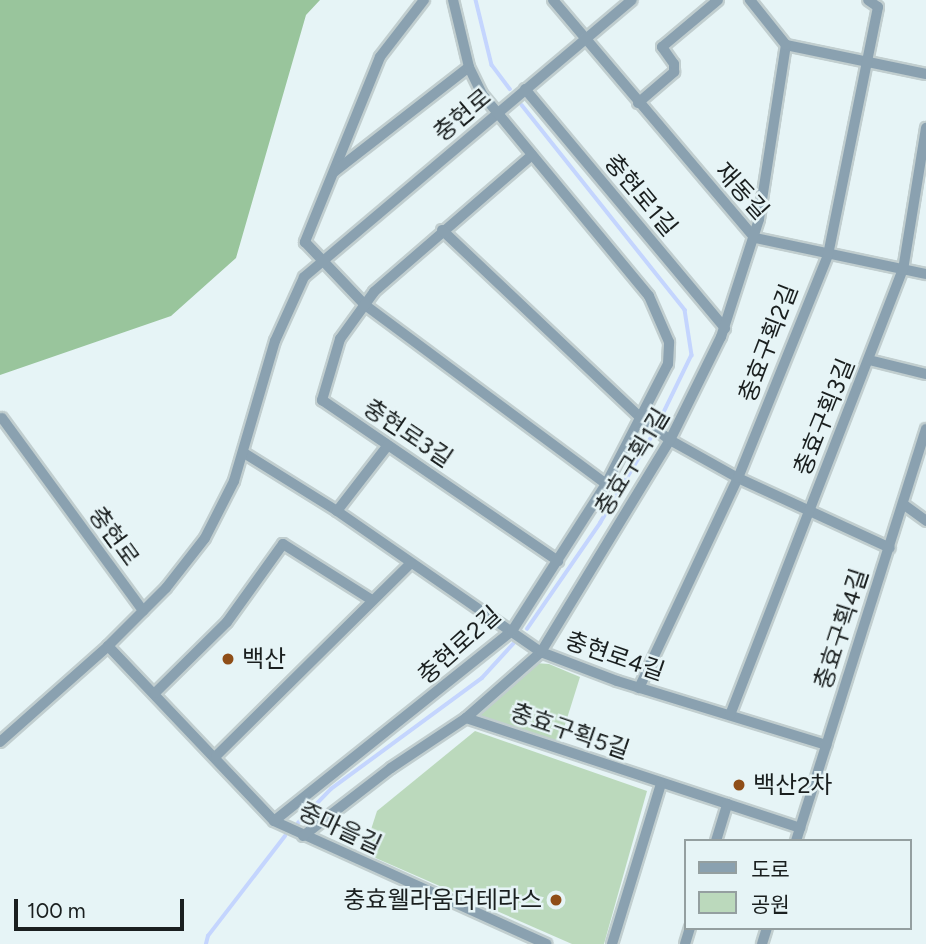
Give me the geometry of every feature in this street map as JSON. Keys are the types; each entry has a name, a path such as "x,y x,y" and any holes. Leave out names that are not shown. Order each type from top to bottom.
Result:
{"street":[{"path":"424,0 380,57 304,242 319,261 365,305 606,484"},
{"name":"충현로2길","path":"274,821 512,631 606,484 642,419 668,364 669,342 657,311 636,278 497,113 469,66 453,0"},
{"name":"재동길","path":"553,0 755,238 926,274"},
{"name":"충현로","path":"0,742 108,646 143,611 205,538 244,453 285,314 304,277 319,261 632,0"},
{"path":"638,103 674,72 674,64 662,47 718,0"},
{"path":"750,0 786,45 926,74"},
{"name":"충효구획2길","path":"639,688 738,478 828,255 878,7 868,0"},
{"name":"충효구획1길","path":"303,835 391,768 466,718 541,652 670,440 725,328 755,238 786,45"},
{"path":"328,180 353,154 469,66"},
{"name":"충현로1길","path":"525,89 725,328"},
{"name":"충효구획3길","path":"730,715 903,270 926,128"},
{"name":"충현로3길","path":"532,155 384,281 340,339 321,400 558,561"},
{"path":"442,230 642,419 670,440 738,478 890,548"},
{"path":"869,360 926,374"},
{"name":"충현로","path":"2,418 143,611"},
{"name":"충효구획4길","path":"797,839 926,429"},
{"path":"337,511 388,445"},
{"name":"충현로4길","path":"244,453 337,511 541,652 639,688 826,745"},
{"path":"903,504 926,521"},
{"path":"155,693 226,622 283,544 372,600"},
{"path":"216,756 411,564"},
{"name":"중마을길","path":"108,646 216,756 274,821 547,944"},
{"name":"충효구획5길","path":"466,718 800,828"},
{"path":"612,944 661,784"},
{"path":"717,839 727,803"}],"green space":[{"path":"0,0 320,0 306,15 236,258 171,316 0,375"},
{"path":"535,663 549,664 580,677 559,744 478,716"},
{"path":"475,731 647,791 604,944 572,944 371,856 366,845 377,811"}],"waterway":[{"path":"476,0 492,65 510,89"},
{"path":"522,105 685,310 692,355 659,423"},
{"path":"527,629 600,523 650,439"},
{"path":"298,823 331,789 482,678 514,643"},
{"path":"206,944 208,936 285,836"}],"place":[{"name":"백산","path":"228,659"},
{"name":"백산2차","path":"739,785"},
{"name":"충효웰라움더테라스","path":"556,900"}]}
